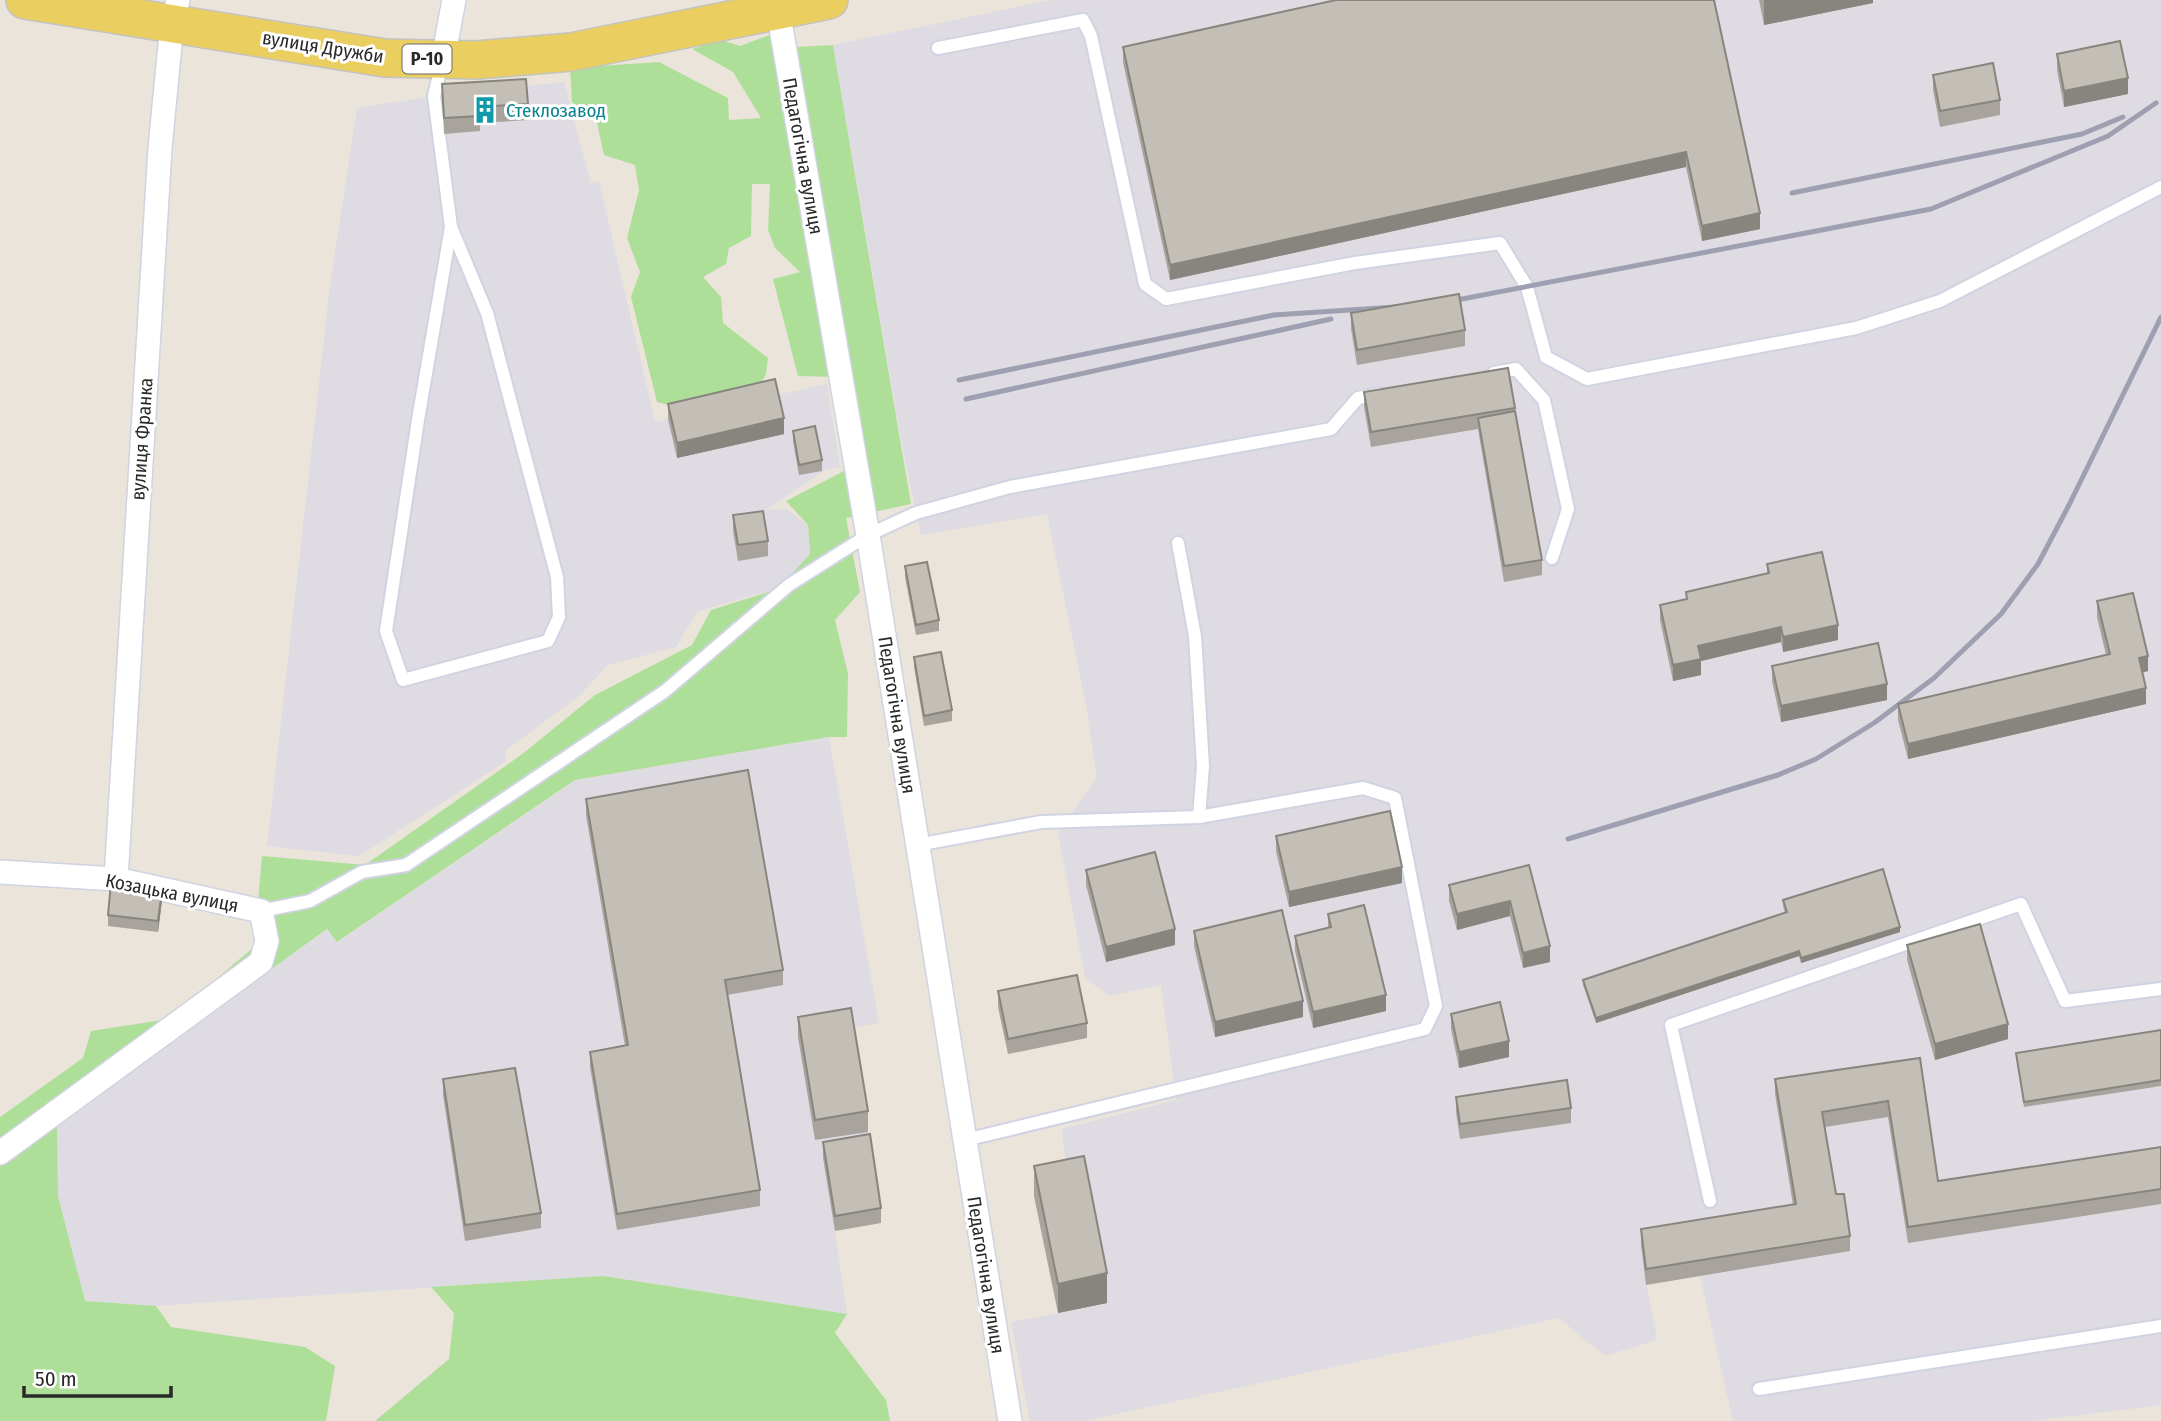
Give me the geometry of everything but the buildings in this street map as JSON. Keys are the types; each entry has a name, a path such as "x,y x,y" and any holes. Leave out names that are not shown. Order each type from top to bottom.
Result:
{"main road":[{"name":"вулиця Дружби","path":"24,0 175,12 385,58 477,60 571,52 829,0"}],"street":[{"path":"443,59 454,0"},
{"name":"Педагогічна вулиця","path":"778,10 868,535 1010,1421"},
{"name":"вулиця Франка","path":"116,879 160,148 175,12"},
{"name":"Козацька вулиця","path":"0,872 116,879 261,911"},
{"path":"0,1153 261,962 267,941 261,911"}],"lane":[{"path":"938,48 1083,20 1091,36 1145,284 1166,299 1355,263 1500,243 1527,287 1546,357 1587,379 1856,328 1940,301 2161,187"},
{"path":"443,59 434,96 451,227 487,313 556,577 559,617 548,641 403,680 386,631 451,227"},
{"path":"1477,376 1516,369 1544,400 1568,509 1552,558"},
{"path":"261,911 310,901 362,872 406,865 665,691 789,585 868,535 916,513 1010,487 1331,429 1358,398 1397,391"},
{"path":"1178,542 1195,636 1203,766 1199,817"},
{"path":"918,845 1041,822 1199,817 1363,788 1395,798 1436,1006 1425,1029 965,1140"},
{"path":"1710,1201 1671,1025 2021,904 2065,1001 2161,989"},
{"path":"1759,1389 2161,1326"}],"shaded area":[{"path":"1050,0 2161,0 2161,1405 2033,1421 1733,1421 1700,1276 1647,1285 1657,1340 1605,1356 1559,1318 1084,1421 1030,1421 1011,1322 1058,1313 1034,1196 1069,1189 1062,1129 1176,1100 1161,985 1109,996 1085,978 1058,832 1097,778 1086,705 1047,514 921,535 902,445 833,45"},
{"path":"564,82 591,184 599,181 655,422 827,384 840,467 825,470 766,510 786,509 808,525 810,554 778,589 698,611 676,647 608,665 578,697 506,750 505,762 359,856 267,846 330,286 357,108 434,96"},
{"path":"829,737 879,1023 851,1028 881,1223 835,1231 847,1314 603,1276 156,1306 85,1301 58,1196 57,1123 328,929 338,942 576,780"}],"green space":[{"path":"772,34 837,377 798,376 773,279 800,272 775,248 768,230 770,184 752,184 751,236 729,248 726,264 703,277 721,297 723,323 768,358 766,374 755,394 681,408 657,402 631,297 640,272 627,238 639,190 635,165 604,155 596,119 572,102 570,68 659,62 728,98 729,120 761,118 733,72 692,49 721,40 740,46"},
{"path":"833,45 911,504 846,518 860,592 835,620 848,674 847,737 829,737 575,780 337,942 327,929 57,1124 58,1196 85,1301 156,1306 171,1327 305,1347 335,1366 326,1421 0,1421 0,1117 83,1058 91,1031 169,1019 254,947 262,856 365,865 521,755 595,695 692,645 711,610 778,589 810,554 808,525 786,501 842,472 865,455 794,47"},
{"path":"603,1276 847,1314 835,1333 886,1400 890,1421 375,1421 449,1359 454,1313 431,1287"}],"railway":[{"path":"1441,303 1931,209 2108,136 2156,103"},
{"path":"1792,193 2082,134 2123,117"},
{"path":"959,380 1274,315 1395,307"},
{"path":"1568,839 1778,775 1816,759 1874,723 1934,678 2001,614 2038,564 2161,317"},
{"path":"966,399 1331,319"}],"place":[{"name":"Стеклозавод","path":"485,110"}]}
